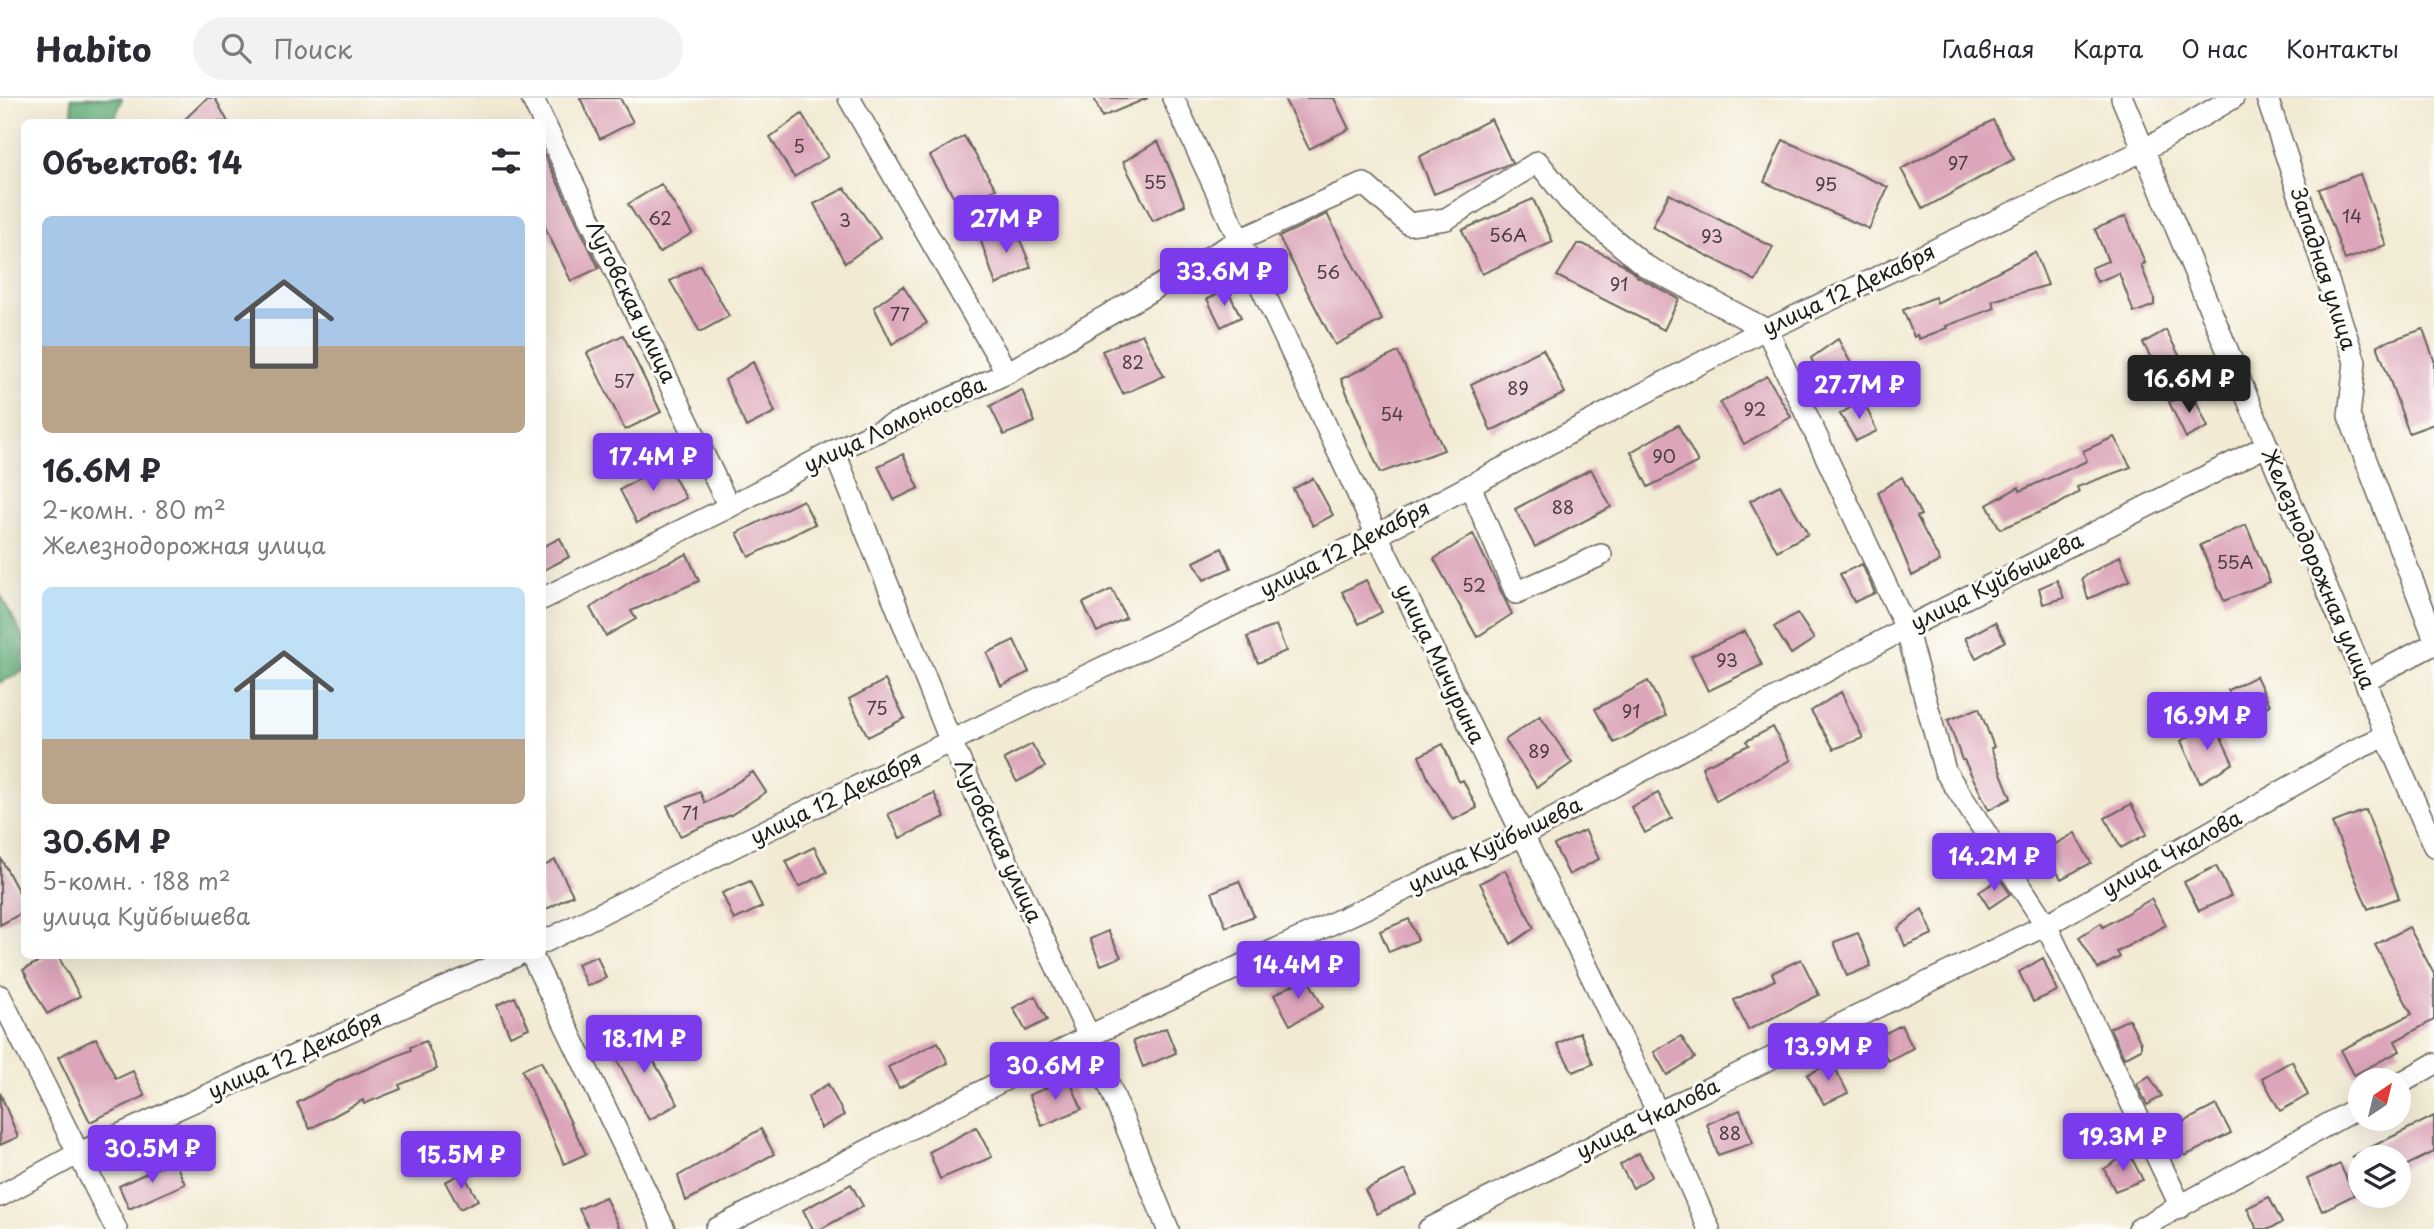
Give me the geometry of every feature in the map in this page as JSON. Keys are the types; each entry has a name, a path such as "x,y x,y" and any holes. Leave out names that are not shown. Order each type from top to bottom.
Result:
{"street":[{"name":"Луговская улица","path":"532,98 542,119"},
{"path":"849,98 1007,373"},
{"name":"улица Мичурина","path":"1173,98 1377,535 1658,1113 1709,1229"},
{"name":"Железнодорожная улица","path":"2122,98 2434,846"},
{"name":"улица 12 Декабря","path":"546,941 765,831 1377,535 1766,329 2144,150 2233,98"},
{"name":"Западная улица","path":"2267,98 2355,362 2349,416 2434,638"},
{"name":"Луговская улица","path":"546,127 729,507"},
{"name":"улица Ломоносова","path":"546,596 729,507 834,451 1007,373 1241,239 1273,226 1320,201 1364,184 1409,225 1446,219 1538,162 1569,201 1644,265 1766,329"},
{"path":"1766,329 1906,628 1945,771 2046,925 2181,1207"},
{"name":"улица Куйбышева","path":"716,1229 1089,1036 1523,835 1906,628 2266,446"},
{"name":"Луговская улица","path":"834,451 951,742 1089,1036 1168,1229"},
{"path":"1470,485 1516,593 1601,555"},
{"path":"2365,680 2434,644"},
{"name":"улица Чкалова","path":"1429,1229 1658,1113 2046,925 2359,748 2386,736"},
{"name":"улица 12 Декабря","path":"0,1195 77,1154 509,959"},
{"path":"533,959 664,1229"},
{"path":"0,996 116,1229"},
{"path":"2412,1077 2434,1064"},
{"path":"2138,1229 2348,1113"}],"green space":[{"path":"71,98 122,98 115,119 73,119"},
{"path":"0,594 21,633 21,672 0,683"}],"building":[{"path":"207,98 215,98 226,119 185,119"},
{"path":"580,98 620,98 633,122 600,139"},
{"path":"1094,98 1148,98 1102,117"},
{"path":"1284,98 1334,98 1349,129 1309,149"},
{"path":"802,114 828,157 794,177 770,137"},
{"path":"1491,119 1512,163 1434,194 1419,157"},
{"path":"1993,120 2014,159 1923,209 1901,169"},
{"path":"964,136 996,189 961,209 930,156"},
{"path":"1783,140 1888,187 1869,229 1764,182"},
{"path":"1158,141 1185,205 1153,221 1123,162"},
{"path":"546,158 599,268 571,281 546,229"},
{"path":"2360,174 2386,245 2345,260 2319,189"},
{"path":"661,184 692,233 659,253 628,204"},
{"path":"845,188 880,238 845,263 814,204"},
{"path":"1669,194 1773,247 1756,281 1652,227"},
{"path":"1533,199 1553,242 1482,274 1462,230"},
{"path":"1327,214 1382,320 1335,345 1279,237"},
{"path":"2126,216 2145,263 2141,265 2154,298 2154,305 2134,313 2119,273 2097,282 2091,268 2108,261 2095,229"},
{"path":"1015,227 1031,267 996,285 981,241"},
{"path":"1577,244 1583,244 1623,264 1638,277 1679,299 1664,330 1557,276"},
{"path":"2035,252 2048,285 1992,301 1995,308 1919,339 1917,335 1914,337 1903,310 1935,297 1937,303"},
{"path":"700,265 729,316 700,332 670,281"},
{"path":"903,286 927,323 892,344 874,307"},
{"path":"1227,289 1241,317 1221,327 1207,299"},
{"path":"2423,329 2434,360 2434,424 2409,433 2377,345"},
{"path":"2166,330 2181,359 2158,371 2143,343"},
{"path":"1142,334 1164,376 1123,394 1102,351"},
{"path":"623,335 661,412 625,430 587,353"},
{"path":"1838,339 1855,371 1825,388 1811,358"},
{"path":"1543,349 1565,393 1491,431 1471,384"},
{"path":"1398,352 1444,450 1380,473 1341,379"},
{"path":"753,362 775,412 746,427 725,380"},
{"path":"1767,376 1791,417 1744,444 1720,403"},
{"path":"1022,390 1035,422 1004,435 990,406"},
{"path":"2192,392 2208,427 2186,438 2169,402"},
{"path":"1863,400 1877,431 1856,441 1840,414"},
{"path":"1678,425 1698,462 1648,487 1631,452"},
{"path":"2114,437 2131,467 2077,487 2079,492 2057,505 2000,529 1987,505 2019,487 2020,491 2087,461 2083,451"},
{"path":"903,454 919,488 894,500 878,466"},
{"path":"666,463 686,498 637,523 620,490"},
{"path":"1591,469 1611,507 1535,547 1515,509"},
{"path":"1902,477 1921,515 1917,517 1940,561 1912,576 1878,492"},
{"path":"1313,478 1333,515 1313,526 1293,489"},
{"path":"1780,485 1808,534 1777,551 1750,501"},
{"path":"803,500 815,524 749,557 737,533"},
{"path":"2246,525 2270,582 2224,601 2200,545"},
{"path":"1473,534 1512,614 1477,637 1434,559"},
{"path":"560,538 569,557 546,569 546,545"},
{"path":"1222,548 1231,568 1204,580 1194,562"},
{"path":"687,554 699,581 631,611 636,619 606,636 590,608 644,573"},
{"path":"2120,556 2130,580 2088,599 2082,578"},
{"path":"1862,564 1875,593 1854,602 1840,574"},
{"path":"1366,580 1382,612 1359,624 1342,592"},
{"path":"2057,580 2064,598 2043,604 2039,588"},
{"path":"1112,589 1126,618 1097,632 1083,603"},
{"path":"1797,613 1814,639 1791,654 1774,627"},
{"path":"1995,622 2005,641 1976,658 1965,638"},
{"path":"1276,625 1286,651 1258,663 1247,637"},
{"path":"1745,631 1762,665 1708,691 1691,656"},
{"path":"1014,640 1029,672 1001,686 987,653"},
{"path":"2256,676 2270,705 2242,719 2228,690"},
{"path":"885,680 905,718 868,737 849,699"},
{"path":"1648,681 1666,716 1614,743 1595,709"},
{"path":"1841,692 1863,738 1834,749 1811,711"},
{"path":"1979,708 2011,798 1989,810 1962,760 1948,720"},
{"path":"1540,716 1572,763 1537,787 1505,740"},
{"path":"2214,722 2233,763 2200,783 2181,741"},
{"path":"1773,727 1790,760 1716,801 1702,767 1749,745 1746,741"},
{"path":"1032,744 1045,767 1017,782 1004,759"},
{"path":"1443,744 1459,782 1463,780 1477,808 1453,820 1428,778 1419,756"},
{"path":"753,772 766,792 731,815 680,836 667,806 700,792 705,803"},
{"path":"934,793 945,817 900,838 888,814"},
{"path":"1658,793 1672,818 1645,833 1631,807"},
{"path":"2131,804 2147,834 2121,848 2105,818"},
{"path":"2366,810 2399,898 2368,909 2332,823"},
{"path":"1585,830 1599,859 1569,875 1554,845"},
{"path":"2075,833 2091,863 2061,879 2045,850"},
{"path":"814,847 827,872 799,887 786,861"},
{"path":"0,857 21,896 21,914 0,925"},
{"path":"555,860 573,895 547,909 546,907 546,865"},
{"path":"2216,866 2231,896 2199,911 2184,882"},
{"path":"1505,870 1534,928 1511,944 1480,883"},
{"path":"2000,879 2010,894 1989,908 1979,892"},
{"path":"750,881 762,907 734,920 722,893"},
{"path":"1239,881 1254,916 1226,927 1212,892"},
{"path":"2151,899 2166,925 2117,952 2120,957 2098,969 2079,937 2101,923 2103,927"},
{"path":"1922,909 1933,934 1905,946 1898,928"},
{"path":"1409,919 1418,940 1389,952 1380,931"},
{"path":"2409,927 2434,974 2434,1020 2395,1041 2400,1051 2367,1068 2350,1068 2341,1050 2412,1014 2375,945"},
{"path":"1108,931 1121,957 1101,965 1090,939"},
{"path":"1858,933 1871,966 1847,976 1834,942"},
{"path":"597,956 606,978 587,986 577,964"},
{"path":"2043,958 2057,991 2033,1002 2019,972"},
{"path":"43,959 60,959 80,996 47,1014 23,970"},
{"path":"1801,959 1819,995 1748,1030 1734,1000 1775,980 1772,973"},
{"path":"1307,977 1323,1007 1290,1025 1274,995"},
{"path":"1035,996 1047,1020 1026,1031 1013,1008"},
{"path":"515,997 529,1028 510,1036 497,1005"},
{"path":"2129,1019 2141,1043 2141,1049 2124,1058 2110,1028"},
{"path":"1901,1025 1913,1048 1888,1061 1876,1038"},
{"path":"1166,1028 1176,1053 1143,1067 1133,1041"},
{"path":"641,1030 655,1056 652,1058 678,1104 649,1120 611,1049"},
{"path":"1580,1032 1593,1064 1573,1072 1557,1044"},
{"path":"1681,1036 1695,1058 1667,1075 1654,1052"},
{"path":"96,1038 116,1079 133,1071 145,1096 90,1122 58,1057"},
{"path":"426,1041 437,1069 399,1085 401,1089 364,1104 363,1100 310,1129 297,1103"},
{"path":"938,1042 948,1063 899,1088 888,1067"},
{"path":"541,1061 586,1154 564,1164 522,1070"},
{"path":"2292,1061 2308,1095 2280,1111 2262,1078"},
{"path":"1832,1062 1848,1093 1824,1104 1807,1075"},
{"path":"2149,1076 2162,1096 2147,1105 2137,1084"},
{"path":"1069,1079 1082,1109 1042,1126 1029,1095"},
{"path":"828,1084 844,1115 821,1128 808,1097"},
{"path":"0,1093 18,1137 0,1145"},
{"path":"2216,1105 2231,1133 2185,1156 2170,1129"},
{"path":"1740,1110 1753,1143 1718,1155 1707,1124"},
{"path":"2434,1116 2434,1152 2411,1163 2411,1145 2375,1145 2404,1131 2411,1131 2412,1127"},
{"path":"976,1127 992,1157 940,1179 929,1152"},
{"path":"761,1129 774,1154 686,1201 678,1176"},
{"path":"1639,1153 1652,1176 1633,1188 1620,1165"},
{"path":"2129,1153 2143,1180 2115,1191 2104,1169"},
{"path":"174,1160 185,1184 129,1209 119,1186"},
{"path":"2340,1164 2348,1182 2348,1198 2322,1211 2307,1179"},
{"path":"1405,1170 1417,1194 1377,1214 1365,1190"},
{"path":"463,1173 478,1200 460,1209 445,1182"},
{"path":"851,1184 863,1206 821,1229 813,1229 803,1210"},
{"path":"605,1197 620,1229 589,1229 579,1209"},
{"path":"2269,1197 2282,1223 2269,1229 2257,1229 2247,1208"}]}
